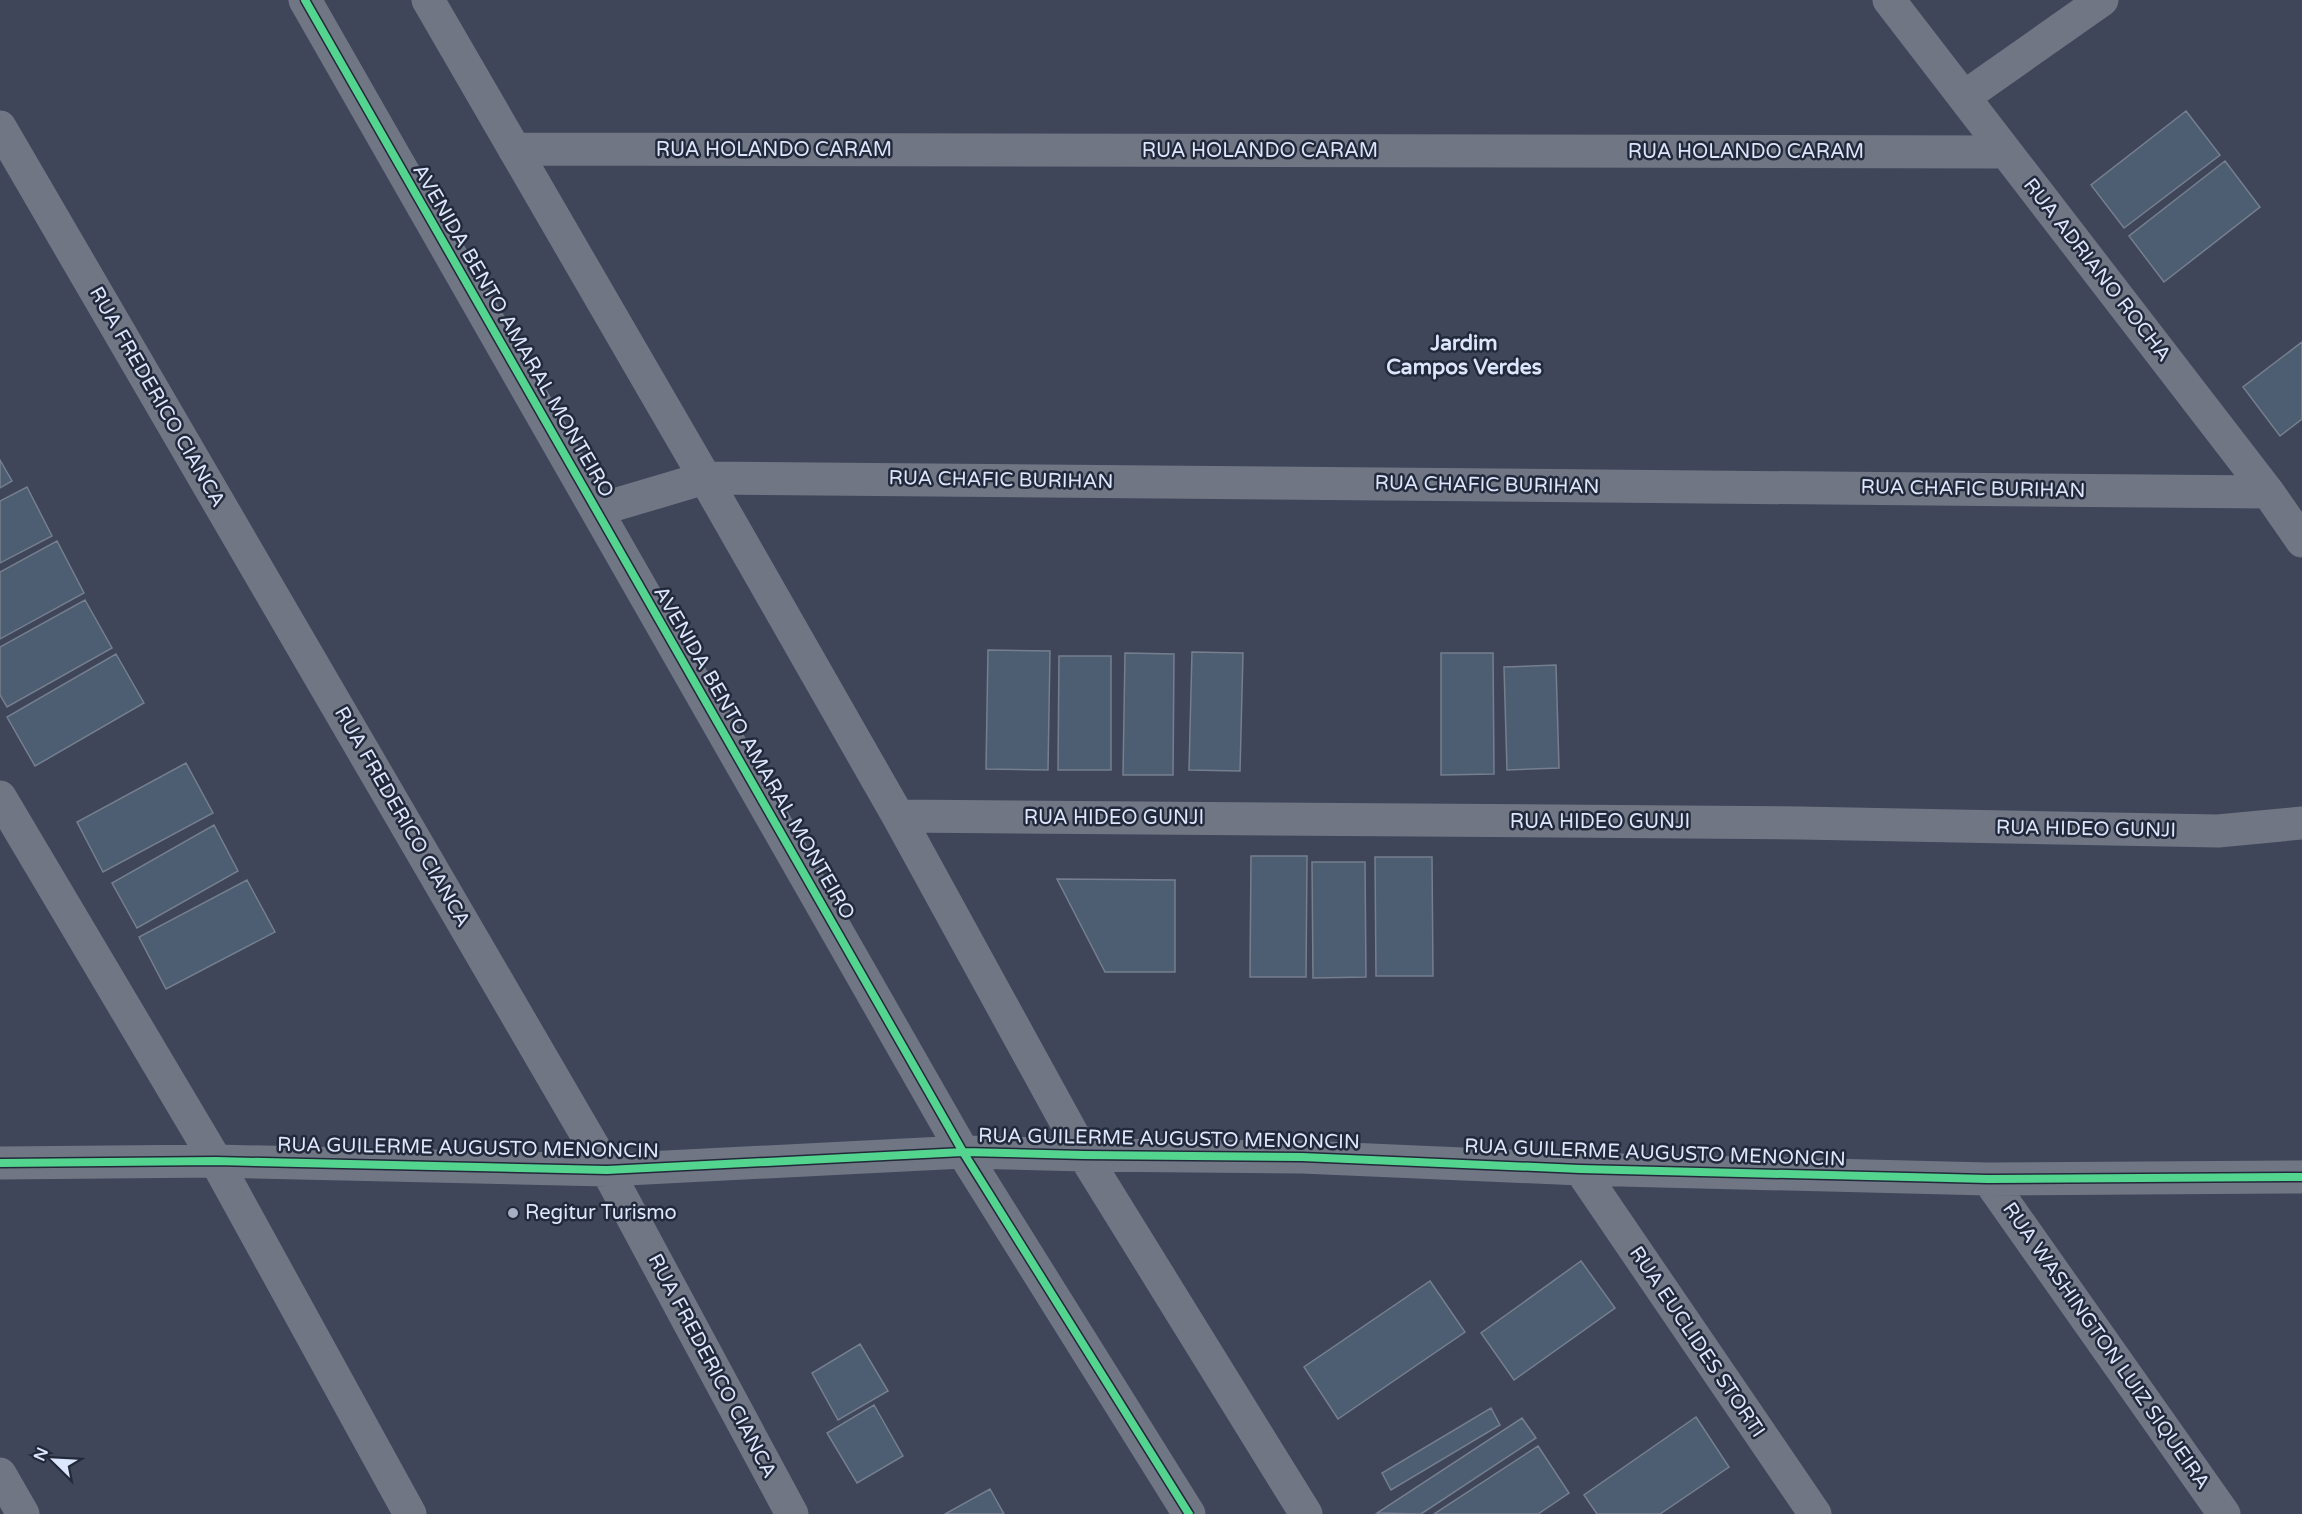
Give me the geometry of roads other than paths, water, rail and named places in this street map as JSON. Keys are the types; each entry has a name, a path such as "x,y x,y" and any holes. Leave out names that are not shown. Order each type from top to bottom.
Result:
{"street":[{"name":"AVENIDA BENTO AMARAL MONTEIRO","path":"305,0 963,1152 1189,1514"},
{"path":"428,0 898,816 1084,1155 1306,1514"},
{"name":"RUA ADRIANO ROCHA","path":"1889,0 2268,492 2302,541"},
{"path":"1964,98 2102,0"},
{"name":"RUA FREDERICO CIANCA","path":"0,127 607,1170 792,1514"},
{"name":"RUA HOLANDO CARAM","path":"514,149 2006,152"},
{"name":"RUA CHAFIC BURIHAN","path":"597,510 705,478 2268,492"},
{"path":"0,797 216,1161 410,1514"},
{"name":"RUA HIDEO GUNJI","path":"898,816 1788,823 2218,831 2302,823"},
{"name":"RUA GUILERME AUGUSTO MENONCIN","path":"0,1163 216,1161 607,1170 963,1152 1302,1156 1580,1169 1988,1179 2302,1177"},
{"name":"RUA EUCLIDES STORTI","path":"1580,1169 1815,1514"},
{"name":"RUA WASHINGTON LUIZ SIQUEIRA","path":"1988,1179 2224,1514"},
{"path":"0,1473 23,1514"}],"place":[{"name":"Regitur Turismo","path":"513,1213"}],"district":[{"name":"Jardim Campos Verdes","path":"1464,355"}]}
